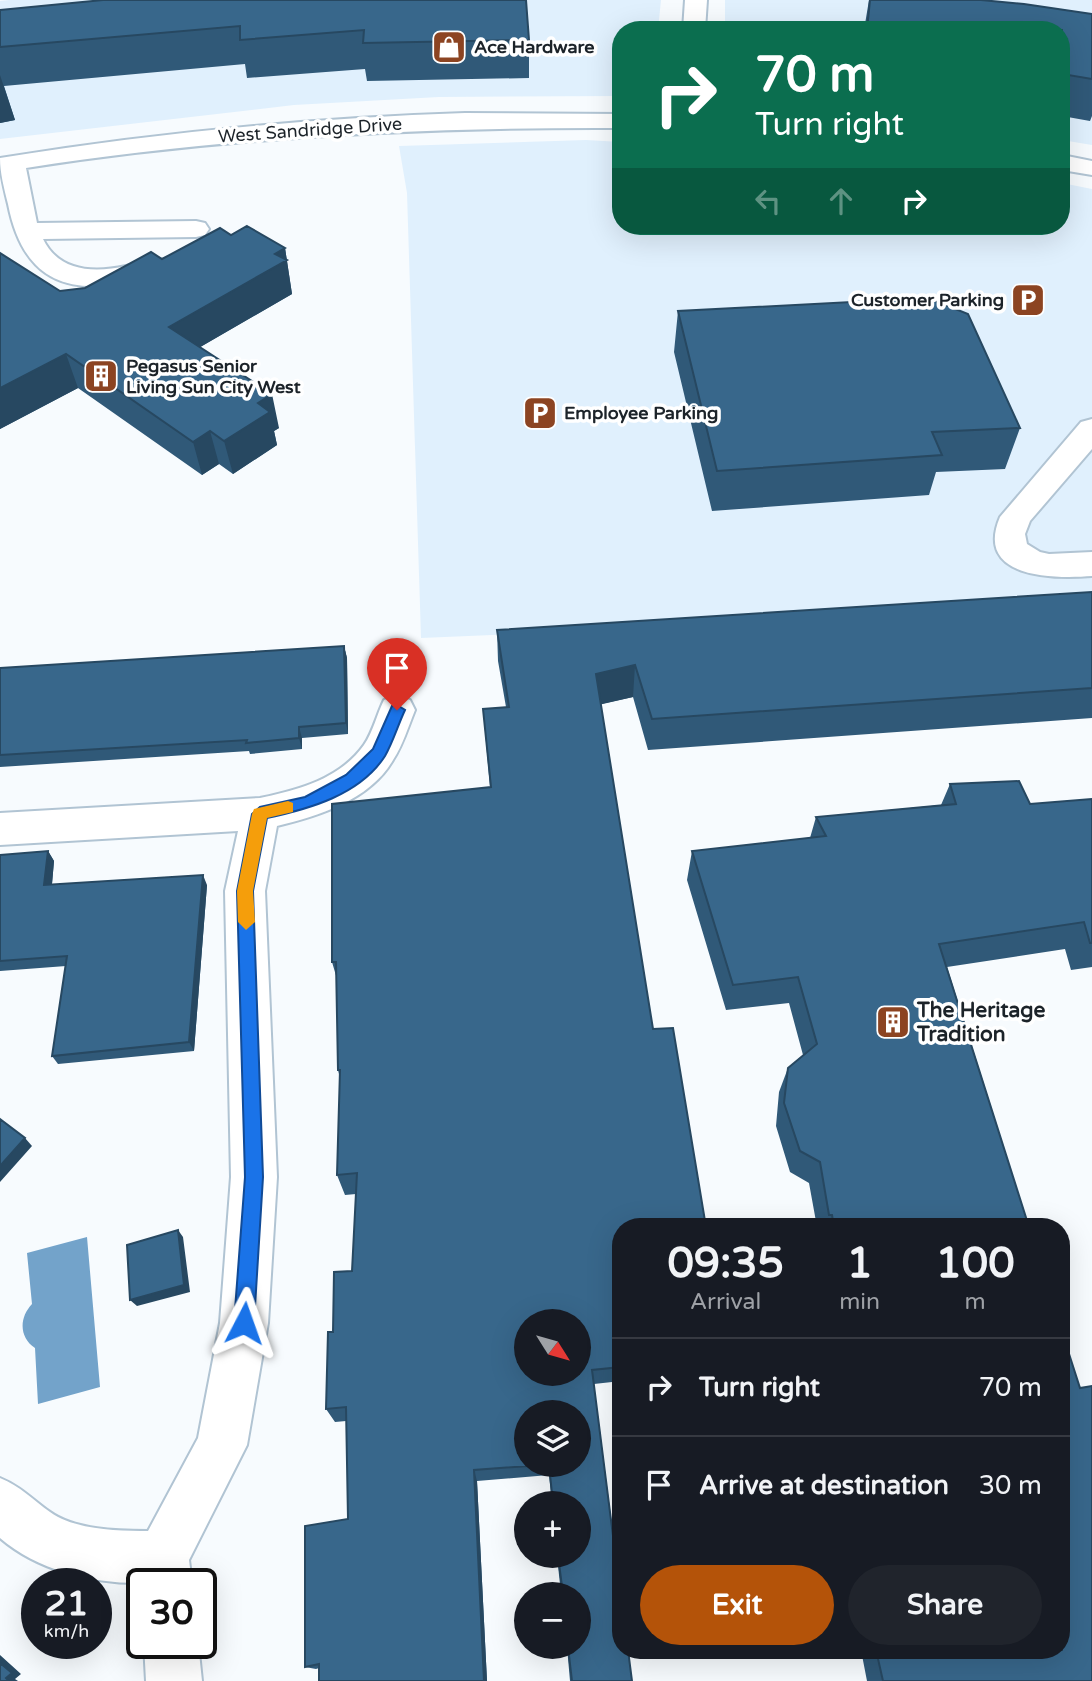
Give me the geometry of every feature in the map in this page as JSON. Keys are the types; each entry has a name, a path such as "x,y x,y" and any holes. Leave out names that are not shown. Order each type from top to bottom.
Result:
{"street":[{"path":"695,21 696,0"},
{"name":"West Sandridge Drive","path":"6,164 187,140 343,126 482,120 612,121"},
{"path":"6,164 26,231 38,254 49,265 71,274 98,278 126,276 155,266 180,251 196,229 26,231"},
{"path":"1070,164 1092,168"},
{"path":"1092,429 1016,517 1009,534 1012,548 1029,561 1056,566 1092,564"},
{"path":"0,828 260,814 309,803 352,780 379,753 397,710"},
{"path":"164,1568 222,1445 244,1323 254,1177 245,891 260,814"},
{"path":"0,1504 38,1536 104,1557 150,1568"},
{"path":"172,1659 174,1681"}],"shaded area":[{"path":"661,0 659,21 612,21 612,96 439,97 294,105 0,139 0,1"},
{"path":"725,0 1092,0 1092,145 1070,141 1070,21 725,21"},
{"path":"612,141 612,235 1070,235 1070,185 1092,189 1092,609 421,638 407,193 399,146"}],"water":[{"path":"87,1237 100,1387 38,1404 35,1348 26,1338 23,1327 25,1315 32,1304 27,1253"}],"building":[{"path":"103,0 526,0 529,40 363,43 364,30 240,40 240,26 0,47 0,10"},
{"path":"870,0 981,0 1092,14 1092,79 1070,75 1070,21 868,21"},
{"name":"Pegasus Senior Living Sun City West","path":"247,226 285,248 275,254 287,260 169,327 272,394 258,403 270,412 224,441 210,431 193,442 66,354 0,388 0,253 60,291 85,288 151,252 162,259 220,228 231,235"},
{"path":"928,298 968,314 1020,428 932,432 942,455 717,471 678,311"},
{"path":"1092,592 1092,688 652,719 635,665 596,674 653,1029 673,1028 705,1218 612,1218 612,1368 592,1370 612,1528 612,1659 629,1659 632,1681 572,1681 569,1659 591,1659 591,1582 561,1582 560,1568 591,1568 591,1491 552,1491 550,1477 591,1477 591,1400 514,1400 514,1467 474,1470 484,1681 319,1681 319,1664 305,1667 305,1526 348,1519 346,1407 326,1409 328,1332 333,1332 334,1272 352,1271 357,1173 337,1175 340,1070 336,962 332,962 332,804 491,787 483,709 509,707 497,630"},
{"path":"344,646 346,723 299,727 299,738 0,755 0,668"},
{"name":"The Heritage Tradition","path":"1019,781 1030,804 1092,799 1092,943 1084,922 939,944 1026,1218 832,1218 829,1215 820,1162 800,1151 784,1103 788,1068 817,1044 798,977 733,985 692,851 826,836 816,817 956,804 950,784"},
{"path":"48,851 44,885 203,875 189,1042 52,1056 67,956 0,961 0,855"},
{"path":"0,1119 25,1138 0,1166"},
{"path":"178,1230 184,1285 130,1300 127,1245"},
{"path":"1070,1357 1080,1388 1092,1386 1092,1681 883,1681 878,1659 1070,1659"},
{"path":"0,1663 12,1673 6,1678 9,1681 0,1681"}],"slow traffic":[{"path":"246,922 245,891 260,814 288,807"}],"place":[{"name":"Ace Hardware","path":"449,47"},
{"name":"Customer Parking","path":"1028,300"},
{"name":"Pegasus Senior Living Sun City West","path":"101,376"},
{"name":"Employee Parking","path":"540,413"},
{"name":"The Heritage Tradition","path":"893,1022"}],"route":[{"path":"244,1323 254,1177 251,1005 245,891 260,814 309,803 352,780 379,753 397,710"}]}
